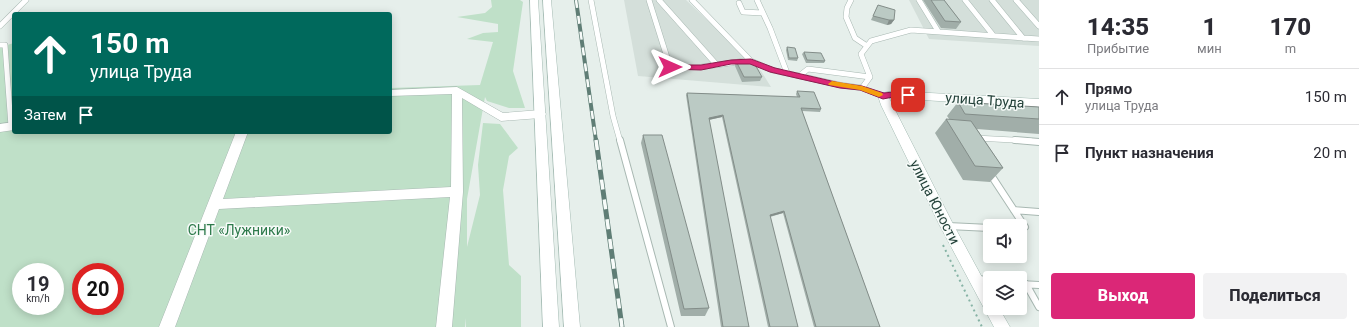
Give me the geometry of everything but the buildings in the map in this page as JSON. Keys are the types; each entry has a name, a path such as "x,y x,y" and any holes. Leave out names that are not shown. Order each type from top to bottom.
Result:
{"street":[{"path":"534,0 551,327"},
{"path":"547,0 572,327"},
{"path":"392,93 456,90 502,117 540,114"},
{"path":"444,327 457,192 456,90"},
{"name":"улица Труда","path":"883,96 893,94 1039,103"},
{"name":"улица Юности","path":"883,96 886,105 947,226 983,292"},
{"path":"167,327 241,134"},
{"path":"214,204 457,192"},
{"name":"улица Юности","path":"995,315 1002,327"}],"lane":[{"path":"14,12 26,0"},
{"path":"591,0 613,116 671,327"},
{"path":"649,0 670,67 701,67 751,61"},
{"path":"659,0 716,64"},
{"path":"692,0 751,61 772,70 787,74 862,88 883,96"},
{"path":"757,0 787,74"},
{"path":"851,0 847,8 846,18 855,38 867,46"},
{"path":"919,0 938,32"},
{"path":"966,0 993,36"},
{"path":"992,0 1023,38"},
{"path":"1016,0 1039,26"},
{"path":"738,3 743,12 763,13"},
{"path":"0,26 12,14"},
{"path":"960,28 964,33"},
{"path":"870,77 861,54 871,41 911,30 1039,39"},
{"path":"0,45 5,45 8,126"},
{"path":"798,76 808,69 870,77"},
{"path":"862,88 870,77"},
{"path":"0,80 6,79"},
{"path":"970,141 970,138 1039,142"},
{"path":"986,166 1020,219"},
{"path":"1014,210 1039,212"},
{"path":"947,226 983,228"},
{"path":"975,278 983,279"},
{"path":"1027,284 1039,285"},
{"path":"1027,290 1039,307"}],"shaded area":[{"path":"624,0 686,0 761,71 771,87 638,76"},
{"path":"909,0 1039,0 1039,46 929,39"}],"green space":[{"name":"СНТ «Лужники»","path":"491,0 520,0 523,2 513,71 525,108 509,108 487,101 485,97 467,199 467,247 480,195 478,165 483,123 500,124 518,148 509,156 503,190 509,265 521,276 521,327 466,327 466,318 465,327 0,327 0,47 12,44 12,134 392,134 392,88 480,85 493,42 467,39 483,33 498,32 498,24 457,17 485,13 492,7"}],"railway":[{"path":"576,0 596,141"},
{"path":"596,140 622,327"}],"slow traffic":[{"path":"832,84 862,88 879,95"}],"route":[{"path":"670,67 701,67 731,62 751,61 772,70 840,85 862,88 883,96 893,94 908,95"}]}
